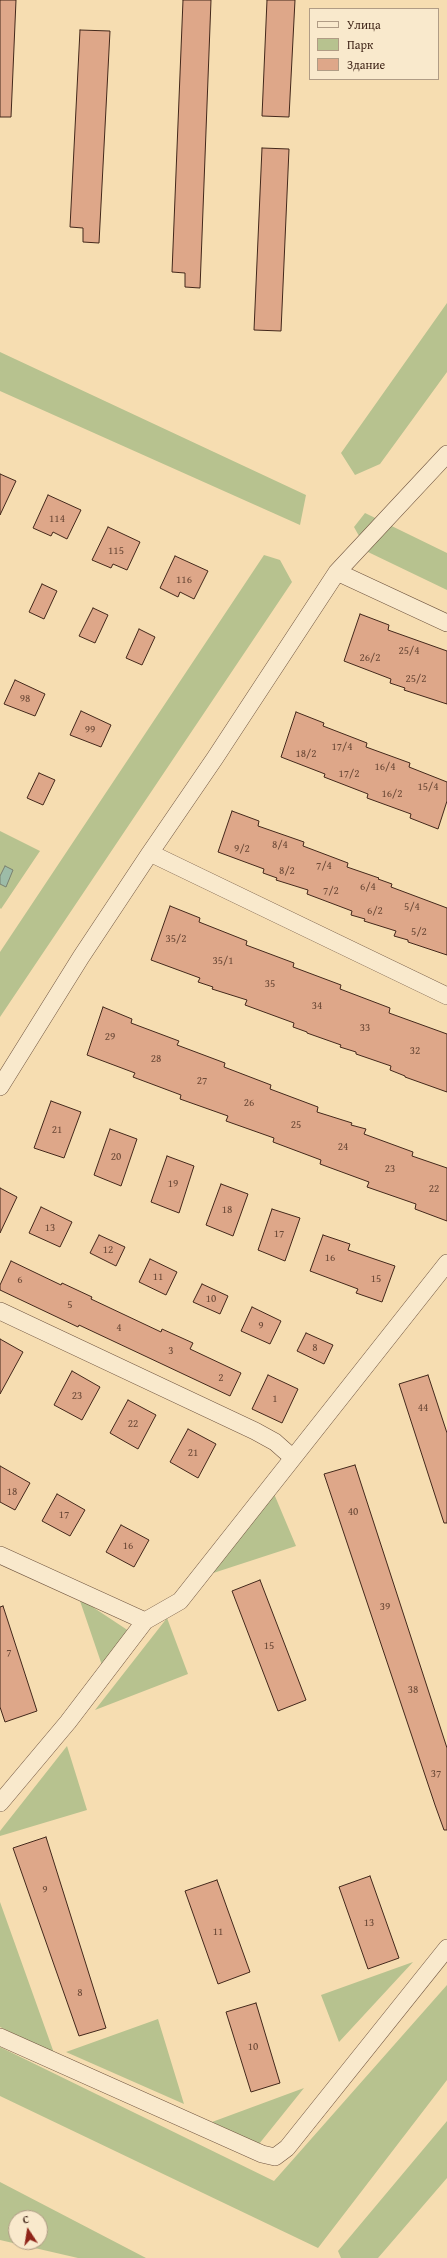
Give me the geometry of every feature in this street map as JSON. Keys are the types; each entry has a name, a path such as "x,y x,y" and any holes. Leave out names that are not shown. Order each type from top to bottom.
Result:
{"street":[{"path":"0,1087 81,957 215,758 337,572 447,454"},
{"path":"337,572 447,623"},
{"path":"150,853 447,996"},
{"path":"0,1803 68,1722 145,1621 180,1601 447,1263"},
{"path":"0,1311 255,1431 275,1442 293,1458"},
{"path":"0,1555 145,1621"},
{"path":"0,2037 262,2154 275,2157 287,2148 447,1948"}],"green space":[{"path":"447,303 447,372 380,464 355,475 341,453"},
{"path":"0,352 306,495 300,525 0,391"},
{"path":"365,513 447,553 447,590 368,552 354,527"},
{"path":"264,555 280,560 292,582 0,1017 0,952"},
{"path":"0,831 40,851 1,909 0,908"},
{"path":"272,1489 296,1546 198,1578"},
{"path":"79,1598 138,1637 107,1680"},
{"path":"167,1618 188,1674 95,1710"},
{"path":"67,1746 87,1810 0,1836 0,1831"},
{"path":"0,1902 54,2053 0,2027"},
{"path":"413,1962 339,2042 321,1995"},
{"path":"447,1985 447,2080 318,2248 0,2096 0,2047 274,2181"},
{"path":"158,2019 184,2104 66,2052"},
{"path":"304,2088 259,2144 212,2122"},
{"path":"447,2121 447,2178 378,2258 341,2258 338,2251"},
{"path":"0,2182 146,2258 78,2258 43,2250 48,2250 48,2210 8,2210 8,2242 0,2240"}],"shaded area":[{"path":"5,866 13,870 6,887 0,884 0,876"}],"building":[{"path":"0,0 16,0 11,117 0,117"},
{"path":"183,0 211,0 200,288 185,287 185,273 172,272"},
{"path":"267,0 295,0 289,117 262,116"},
{"path":"80,30 110,31 99,243 83,242 83,228 70,227"},
{"path":"262,148 289,149 281,331 254,330"},
{"path":"0,474 16,481 0,515"},
{"path":"48,495 81,510 67,539 53,532 51,536 33,528"},
{"path":"108,527 140,542 127,570 113,564 111,568 92,560"},
{"path":"175,556 208,571 194,599 180,592 178,597 160,588"},
{"path":"42,584 57,591 44,619 29,612"},
{"path":"93,608 108,615 95,643 79,636"},
{"path":"360,614 389,625 388,630 447,651 447,704 404,690 405,688 390,683 391,679 344,661"},
{"path":"139,629 155,637 142,665 126,658"},
{"path":"15,680 45,694 35,716 4,704"},
{"path":"81,711 111,725 101,747 70,735"},
{"path":"296,712 324,723 323,726 367,743 366,747 410,763 409,767 447,782 447,801 438,829 410,818 411,814 367,798 368,794 324,777 325,774 281,757"},
{"path":"39,773 55,780 43,805 27,798"},
{"path":"232,811 259,821 258,826 304,842 303,846 348,863 347,867 392,884 391,887 447,908 447,955 394,936 396,931 364,921 365,919 351,915 352,911 307,894 308,890 276,880 277,878 263,873 264,869 218,852"},
{"path":"170,906 200,918 199,922 247,941 246,945 294,963 293,967 341,985 340,989 390,1008 389,1013 447,1034 447,1092 405,1077 390,1070 391,1066 356,1054 356,1052 340,1047 341,1045 293,1027 294,1023 245,1005 247,1000 212,989 213,987 198,982 200,978 151,960"},
{"path":"103,1007 132,1019 131,1023 179,1041 177,1045 225,1063 224,1067 271,1085 270,1089 318,1107 317,1112 366,1129 364,1134 413,1152 412,1156 447,1168 447,1221 415,1209 416,1204 367,1187 369,1182 320,1164 321,1160 273,1142 274,1138 226,1121 228,1116 180,1099 181,1095 133,1077 135,1073 87,1055"},
{"path":"51,1101 81,1112 64,1158 34,1148"},
{"path":"110,1129 137,1139 121,1186 94,1175"},
{"path":"167,1156 194,1166 179,1213 151,1202"},
{"path":"221,1184 248,1194 233,1236 206,1225"},
{"path":"0,1188 17,1197 0,1233"},
{"path":"41,1207 72,1222 60,1247 29,1233"},
{"path":"272,1209 300,1218 285,1261 258,1250"},
{"path":"99,1235 125,1247 116,1266 90,1253"},
{"path":"323,1235 350,1244 348,1250 395,1266 382,1302 356,1293 358,1289 310,1271"},
{"path":"150,1259 177,1272 166,1295 139,1282"},
{"path":"11,1261 61,1285 62,1283 92,1297 91,1299 161,1332 162,1329 193,1343 190,1349 241,1373 230,1396 79,1325 78,1327 0,1290 0,1285"},
{"path":"202,1284 228,1296 220,1314 193,1302"},
{"path":"252,1307 281,1321 270,1344 241,1331"},
{"path":"306,1333 333,1345 324,1364 297,1351"},
{"path":"0,1339 23,1352 0,1394"},
{"path":"72,1371 100,1387 82,1420 54,1405"},
{"path":"268,1375 298,1389 282,1423 252,1409"},
{"path":"428,1375 447,1433 447,1523 444,1523 399,1384"},
{"path":"128,1400 156,1415 138,1449 110,1433"},
{"path":"188,1429 216,1444 198,1478 170,1462"},
{"path":"355,1465 447,1748 447,1830 444,1830 435,1805 324,1474"},
{"path":"0,1466 30,1483 15,1510 0,1502"},
{"path":"57,1494 85,1510 70,1536 42,1521"},
{"path":"121,1525 149,1540 134,1567 106,1552"},
{"path":"260,1580 306,1700 278,1711 232,1591"},
{"path":"3,1606 37,1711 5,1722 0,1707 0,1607"},
{"path":"46,1837 106,2028 79,2036 13,1848"},
{"path":"370,1876 399,1958 368,1969 339,1887"},
{"path":"217,1880 250,1972 218,1984 185,1891"},
{"path":"256,2003 280,2083 251,2092 226,2012"}]}
